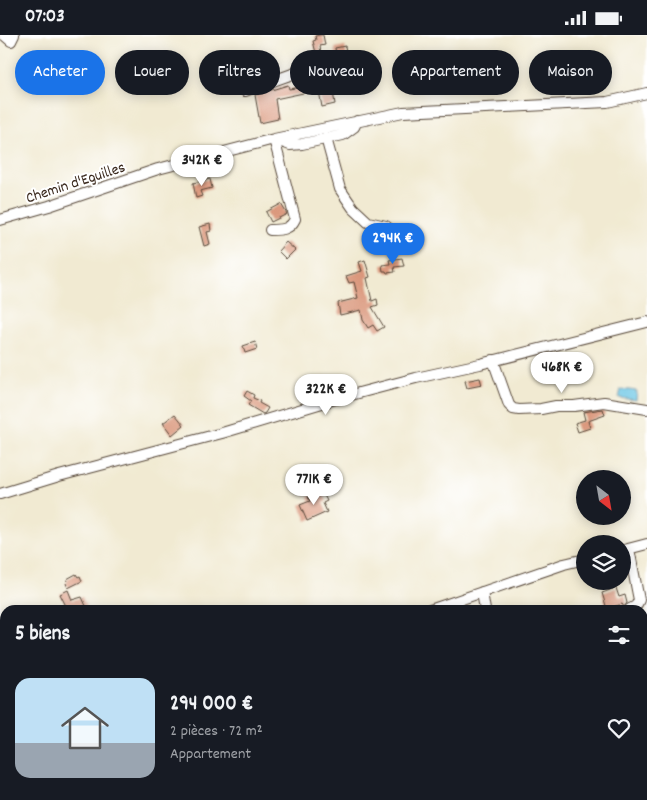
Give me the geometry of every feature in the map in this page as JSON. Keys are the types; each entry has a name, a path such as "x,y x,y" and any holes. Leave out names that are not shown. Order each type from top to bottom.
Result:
{"street":[{"path":"4,35 11,41 14,35"},
{"name":"Chemin d'Eguilles","path":"0,220 49,206 158,169 274,139 403,111 608,102 647,93"},
{"path":"274,139 290,145 326,139 343,135 354,127 357,121"},
{"path":"270,230 283,231 292,225 295,219 274,139"},
{"path":"326,139 340,189 354,208 368,222 386,226 401,242"},
{"path":"0,494 59,476 222,433 332,400 647,321"},
{"path":"493,360 509,405 513,409 541,409 604,402 647,409"},
{"path":"631,548 647,544"},
{"path":"444,605 576,561"},
{"path":"631,569 639,600 636,605"},
{"path":"482,592 484,605"}],"water":[{"path":"621,389 637,391 636,400 619,398"}],"building":[{"path":"323,35 325,45 320,46 321,50 315,50 313,41 316,40 315,36"},
{"path":"345,46 346,50 335,50 335,48"},
{"path":"288,85 290,95 294,95 275,99 278,119 260,123 255,95 280,95 280,87"},
{"path":"320,95 334,95 335,104 322,107"},
{"path":"210,179 212,188 200,191 202,196 196,198 193,183"},
{"path":"281,204 287,214 271,222 266,212"},
{"path":"210,224 211,231 207,232 210,244 204,246 199,227"},
{"path":"286,242 295,250 286,259 278,251"},
{"path":"402,258 404,266 394,267 395,272 387,273 383,271 382,265 390,264 389,260"},
{"path":"365,260 370,277 367,278 372,301 377,299 378,305 372,307 384,327 377,331 373,325 368,328 363,320 361,310 340,315 338,303 358,298 354,282 349,283 346,276 362,271 359,262"},
{"path":"255,342 257,349 245,353 243,346"},
{"path":"480,378 482,385 467,388 465,381"},
{"path":"247,391 254,395 253,398 260,401 259,403 268,408 265,413 263,414 248,405 251,401 244,396"},
{"path":"603,409 605,415 588,421 590,428 578,432 575,423 585,420 583,412"},
{"path":"175,414 184,425 172,435 163,423"},
{"path":"322,491 327,501 323,503 327,512 307,521 300,505 310,501 308,497"},
{"path":"76,574 78,577 80,576 82,581 68,588 67,579"},
{"path":"68,590 72,600 82,597 86,605 66,605 60,594"},
{"path":"617,590 619,597 625,595 627,603 626,605 606,605 602,593"}]}
